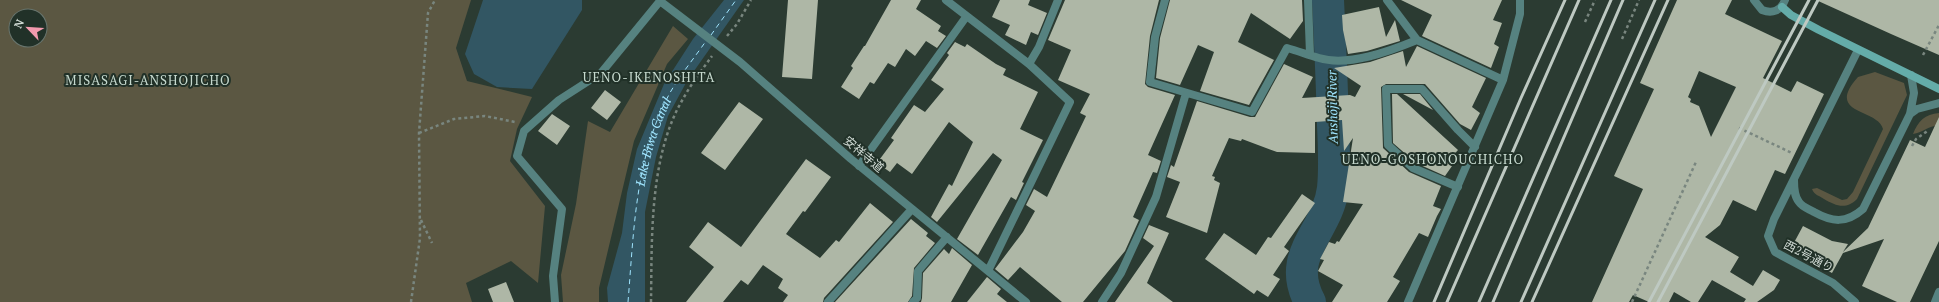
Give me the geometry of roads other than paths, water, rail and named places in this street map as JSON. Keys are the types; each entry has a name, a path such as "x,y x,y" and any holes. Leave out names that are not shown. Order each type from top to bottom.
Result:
{"main road":[{"path":"1784,4 1798,19 1939,89"}],"street":[{"path":"555,302 553,276 562,209 517,156 524,131 559,100 601,73 660,0"},
{"name":"安祥寺道","path":"660,0 740,62 859,166 1026,302"},
{"path":"946,0 966,17 1029,64 1070,102 988,271"},
{"path":"1029,64 1039,47 1058,0"},
{"path":"1165,0 1155,37 1150,82 1252,112 1287,48 1320,58 1346,61 1394,50 1417,40"},
{"path":"1308,0 1310,54"},
{"path":"1387,0 1417,40 1503,80"},
{"path":"1408,302 1476,147 1503,80 1520,14 1520,0"},
{"path":"1754,0 1757,7 1767,12 1778,10 1784,4"},
{"path":"859,166 966,17"},
{"name":"西2号通り","path":"1855,302 1833,282 1780,256 1772,248 1768,236 1769,230 1858,50"},
{"path":"1794,180 1798,201 1804,207 1826,218 1837,221 1858,213 1863,209 1910,114 1914,93 1911,75"},
{"path":"1458,187 1412,168 1388,145 1386,89 1422,89 1458,130 1476,147"},
{"path":"1102,302 1121,273 1156,197 1186,93"},
{"path":"1910,114 1917,109 1939,103"},
{"path":"828,302 912,209"},
{"path":"913,302 917,298 918,271 947,237"},
{"path":"1935,302 1939,292"}],"water":[{"path":"483,0 582,0 582,10 532,89 497,87 474,74 465,54"},
{"name":"Lake Biwa Canal","path":"724,0 744,0 687,81 668,116 656,157 645,212 645,302 608,302 607,288 622,233 627,193 637,149 664,84 693,39"}],"waterway":[{"name":"Anshōji River","path":"1310,302 1303,285 1302,270 1305,256 1310,244 1330,204 1334,180 1332,78 1328,0"}],"railway":[{"path":"1434,302 1521,98 1565,0"},
{"path":"1447,302 1579,0"},
{"path":"1479,302 1611,0"},
{"path":"1493,302 1623,0"},
{"path":"1521,302 1655,0"},
{"path":"1532,302 1668,0"},
{"path":"1649,302 1809,0"},
{"path":"1658,302 1818,0"}],"district":[{"name":"UENO-IKENOSHITA","path":"649,77"},
{"name":"MISASAGI-ANSHOJICHO","path":"148,80"},
{"name":"UENO-GOSHONOUCHICHO","path":"1433,159"}]}
